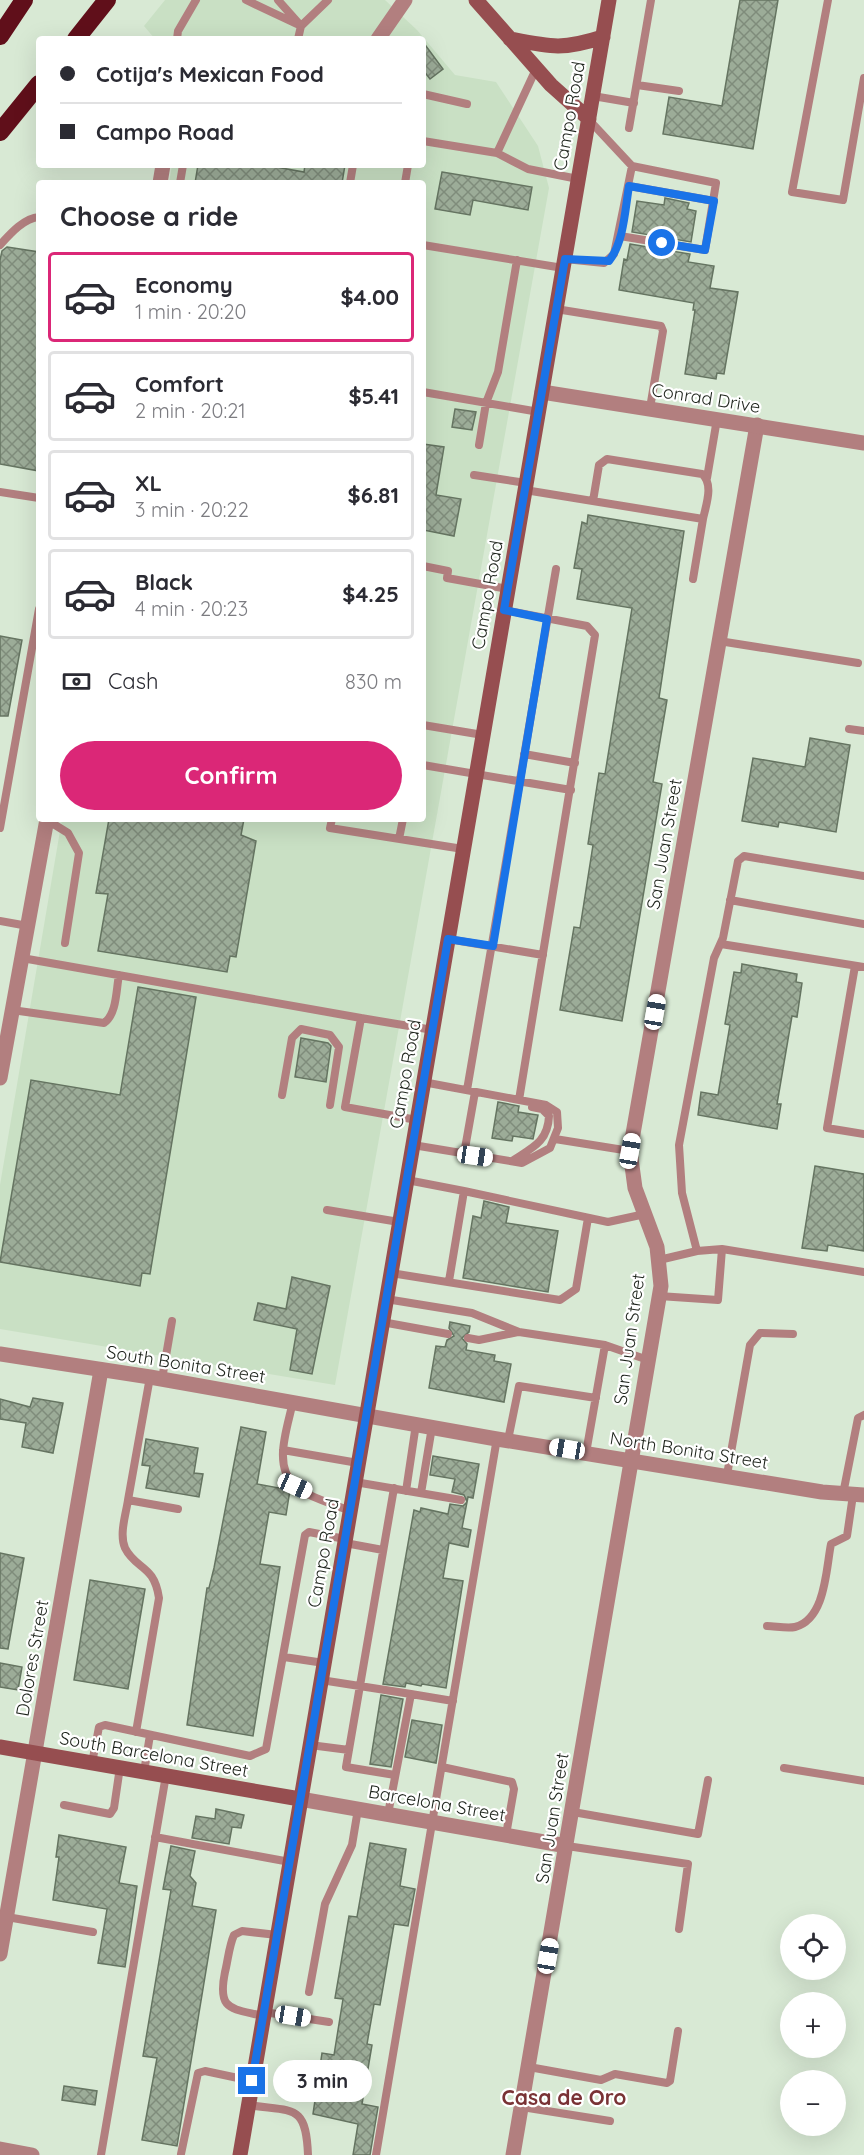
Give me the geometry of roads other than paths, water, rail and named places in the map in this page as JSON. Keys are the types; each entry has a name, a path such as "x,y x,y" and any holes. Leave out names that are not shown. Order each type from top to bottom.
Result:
{"highway":[{"path":"0,36 24,0"},
{"path":"77,36 107,0"},
{"path":"0,132 36,88"}],"main road":[{"path":"476,0 536,69 589,119"},
{"name":"Campo Road","path":"240,2155 609,0"},
{"path":"510,39 560,48 603,37"},
{"name":"South Barcelona Street","path":"0,1747 300,1799"}],"street":[{"path":"380,36 405,0"},
{"name":"Conrad Drive","path":"542,392 864,443"},
{"name":"San Juan Street","path":"513,2155 659,1296 659,1260 635,1188 630,1151 757,425"},
{"path":"0,1078 47,822"},
{"name":"South Bonita Street","path":"0,1354 366,1414"},
{"name":"Dolores Street","path":"0,1954 101,1370"},
{"name":"North Bonita Street","path":"366,1414 586,1453 853,1495"},
{"name":"Barcelona Street","path":"300,1799 567,1846"},
{"path":"0,2149 32,2155"}],"lane":[{"path":"177,36 196,0"},
{"path":"246,0 301,26"},
{"path":"278,0 301,26"},
{"path":"299,36 301,26 328,0"},
{"path":"629,129 651,0"},
{"path":"828,0 792,192 843,200 864,78"},
{"path":"497,153 536,69"},
{"path":"637,85 679,92"},
{"path":"426,95 468,104"},
{"path":"593,96 634,103"},
{"path":"589,119 632,166 716,183 705,250 620,236"},
{"path":"426,141 497,153 528,169 578,179"},
{"path":"426,246 517,261 564,264 609,261 620,236 632,166"},
{"path":"629,186 714,201"},
{"path":"0,245 11,233 36,217"},
{"path":"479,445 486,403 498,372 517,261"},
{"path":"556,309 661,326 663,331 650,408"},
{"path":"426,393 538,412"},
{"path":"693,579 709,486 707,478 717,419"},
{"path":"593,501 599,465 607,459 702,474 707,478"},
{"path":"474,475 593,501 704,519"},
{"path":"0,492 36,498"},
{"path":"426,567 448,571 447,578 508,589"},
{"path":"464,1154 493,946 556,569"},
{"path":"504,610 587,626 595,635 519,1100"},
{"path":"0,828 36,626"},
{"path":"719,641 858,663"},
{"path":"426,726 483,735"},
{"path":"849,729 864,731"},
{"path":"524,754 575,763"},
{"path":"426,765 571,790"},
{"path":"50,822 68,833 79,853 65,943"},
{"path":"331,822 330,828 463,849"},
{"path":"399,839 402,822"},
{"path":"697,1251 682,1193 680,1136 714,958 721,944 738,861 744,856 864,876"},
{"path":"730,900 864,924"},
{"path":"0,921 28,926"},
{"path":"448,939 543,955"},
{"path":"721,944 864,967"},
{"path":"22,958 433,1030"},
{"path":"855,966 827,1128 864,1134"},
{"path":"12,1010 104,1023 110,1019 119,975"},
{"path":"361,1018 345,1107 417,1120"},
{"path":"282,1095 292,1038 301,1029 317,1032 330,1035 339,1047 330,1105"},
{"path":"423,1082 542,1109 549,1116 548,1130 541,1143 512,1161"},
{"path":"413,1145 522,1162 538,1156 555,1139 559,1119 557,1112 546,1105 472,1093"},
{"path":"555,1139 630,1151"},
{"path":"407,1180 608,1222 645,1215"},
{"path":"449,1281 464,1191"},
{"path":"327,1210 399,1222"},
{"path":"391,1273 560,1300 576,1289 588,1218"},
{"path":"659,1296 718,1300 722,1249"},
{"path":"659,1260 697,1251 722,1249 864,1272"},
{"path":"386,1299 472,1313 519,1332 605,1345 648,1360"},
{"path":"136,1732 159,1598 156,1581 125,1548 123,1530 156,1378 172,1321"},
{"path":"382,1322 448,1334"},
{"path":"468,1338 479,1340 519,1332"},
{"path":"727,1475 750,1345 760,1333 792,1334"},
{"path":"586,1453 605,1345"},
{"path":"376,2155 453,1701 502,1439 519,1386 596,1398"},
{"path":"293,1401 284,1450 284,1470 295,1486 350,1511"},
{"path":"767,1626 796,1627 808,1620 819,1606 831,1544 847,1536 853,1495 858,1419 864,1415"},
{"path":"406,1491 424,1425"},
{"path":"421,1493 424,1425"},
{"path":"284,1450 358,1463"},
{"path":"355,1482 461,1500"},
{"path":"394,1488 346,1767 395,1775"},
{"path":"128,1500 178,1509"},
{"path":"92,1763 99,1726 105,1725 250,1756 266,1749 305,1535 309,1532 383,1550"},
{"path":"284,1657 324,1663"},
{"path":"321,1680 453,1701"},
{"path":"388,1814 411,1694"},
{"path":"144,1772 150,1735"},
{"path":"310,1744 349,1750"},
{"path":"64,1805 110,1814 114,1808 120,1767"},
{"path":"442,1767 512,1782 514,1789 506,1835"},
{"path":"784,1768 864,1781"},
{"path":"101,2155 166,1775"},
{"path":"573,1812 698,1834 708,1780"},
{"path":"309,1992 325,1904 352,1845 358,1809"},
{"path":"155,1837 290,1862"},
{"path":"567,1846 688,1864 679,1929"},
{"path":"7,1917 93,1932"},
{"path":"277,1935 242,1931 234,1935 221,1992 224,2002 234,2009 329,2022"},
{"path":"529,2067 601,2080 615,2074 667,2083 670,2081 678,2031"},
{"path":"181,2154 198,2073 205,2071 252,2081"},
{"path":"248,2104 296,2112 304,2120 308,2155"},
{"path":"522,2107 609,2121"}],"district":[{"name":"Casa de Oro","path":"564,2097"}]}
